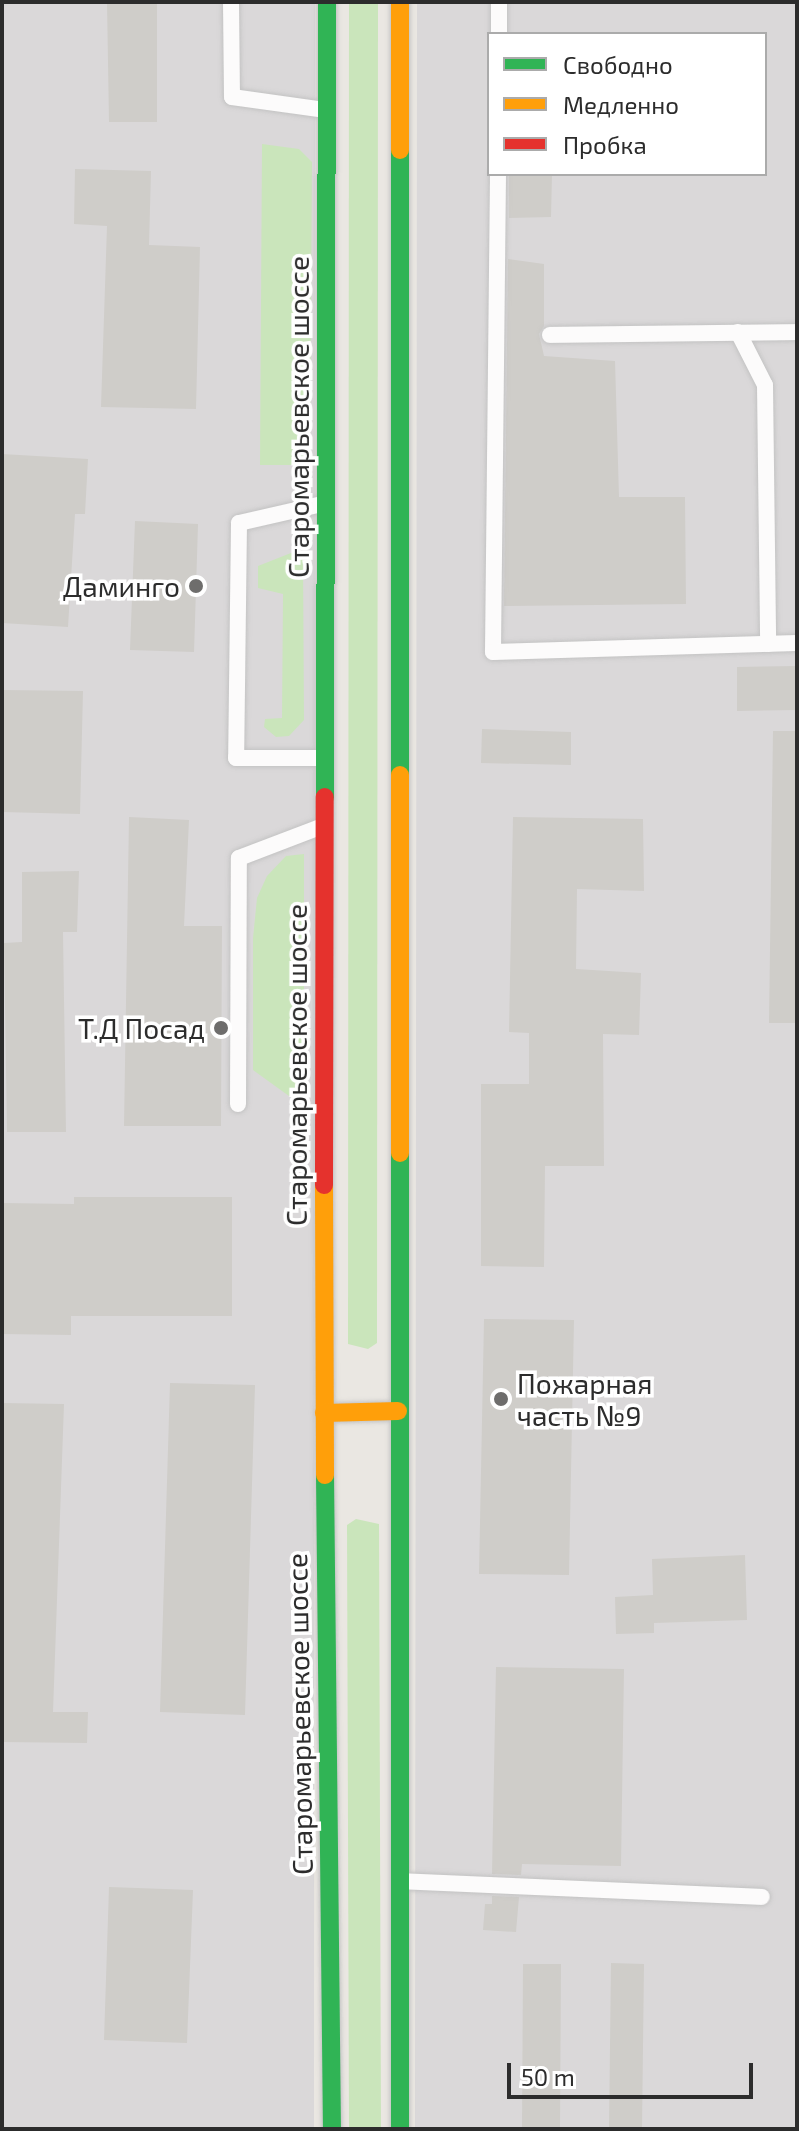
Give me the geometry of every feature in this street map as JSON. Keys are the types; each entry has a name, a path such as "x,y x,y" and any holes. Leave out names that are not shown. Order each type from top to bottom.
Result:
{"main road":[{"name":"Старомарьевское шоссе","path":"327,2 324,1413 332,2129"},
{"path":"400,2 400,2129"},
{"path":"324,1413 398,1411"}],"lane":[{"path":"231,2 232,97 327,111"},
{"path":"499,2 499,32"},
{"path":"498,176 493,652 797,643"},
{"path":"738,332 765,385 768,644"},
{"path":"550,335 797,332"},
{"path":"325,758 236,758 239,523 326,504"},
{"path":"238,1104 239,858 325,825"},
{"path":"399,1881 762,1897"}],"shaded area":[{"path":"2,2 315,2 314,2129 2,2129"},
{"path":"417,2 797,2 797,2129 415,2129"}],"green space":[{"path":"349,2 378,2 377,1343 368,1349 348,1344"},
{"path":"262,144 299,149 312,162 310,458 297,465 260,465"},
{"path":"296,551 303,555 304,720 289,736 276,737 264,727 265,719 282,718 283,594 258,588 258,566"},
{"path":"304,854 304,1094 289,1096 253,1070 253,938 257,898 267,876 286,856"},
{"path":"356,1519 379,1524 381,2129 349,2129 347,1525"}],"building":[{"path":"107,2 157,2 157,122 109,122"},
{"path":"75,169 151,171 149,245 200,247 196,409 101,407 107,226 74,224"},
{"path":"509,176 552,176 551,217 509,218"},
{"path":"508,259 544,264 544,326 539,334 544,356 615,361 619,497 685,497 686,604 504,606"},
{"path":"2,454 88,459 85,514 75,514 68,627 2,623"},
{"path":"135,521 198,524 194,652 130,650"},
{"path":"797,666 797,710 737,711 737,667"},
{"path":"2,690 83,691 80,814 2,812"},
{"path":"482,729 571,732 571,765 481,763"},
{"path":"773,731 797,731 797,1023 769,1023"},
{"path":"129,817 189,820 184,926 222,926 221,1126 124,1126"},
{"path":"513,817 643,819 644,891 577,889 576,969 641,973 639,1035 603,1034 604,1166 545,1166 544,1267 481,1266 481,1084 529,1084 529,1033 509,1032"},
{"path":"79,871 77,932 63,932 66,1132 7,1132 4,943 22,942 22,872"},
{"path":"74,1197 232,1197 232,1316 71,1316 71,1335 2,1334 2,1203 74,1204"},
{"path":"484,1319 574,1320 569,1575 479,1574"},
{"path":"170,1383 255,1385 245,1715 160,1712"},
{"path":"2,1403 64,1404 53,1712 88,1712 87,1743 2,1742"},
{"path":"745,1555 747,1620 654,1623 654,1633 616,1634 615,1597 653,1595 652,1559"},
{"path":"496,1667 624,1669 621,1866 522,1864 521,1875 492,1874"},
{"path":"109,1887 193,1890 187,2043 104,2040"},
{"path":"492,1896 519,1897 516,1932 483,1930 485,1904 492,1904"},
{"path":"611,1963 644,1964 642,2129 609,2129"},
{"path":"523,1964 561,1964 560,2129 522,2129"}],"traffic: fast":[{"path":"325,797 327,2"},
{"path":"400,150 400,775"},
{"path":"400,1153 400,2129"},
{"path":"325,1475 332,2129"}],"traffic: slow":[{"path":"400,2 400,150"},
{"path":"400,775 400,1153"},
{"path":"324,1185 325,1475"},
{"path":"324,1413 398,1411"}],"traffic: jam":[{"path":"324,1185 325,797"}],"place":[{"name":"Даминго","path":"196,586"},
{"name":"Т.Д Посад","path":"221,1028"},
{"name":"Пожарная часть №9","path":"501,1399"}]}
